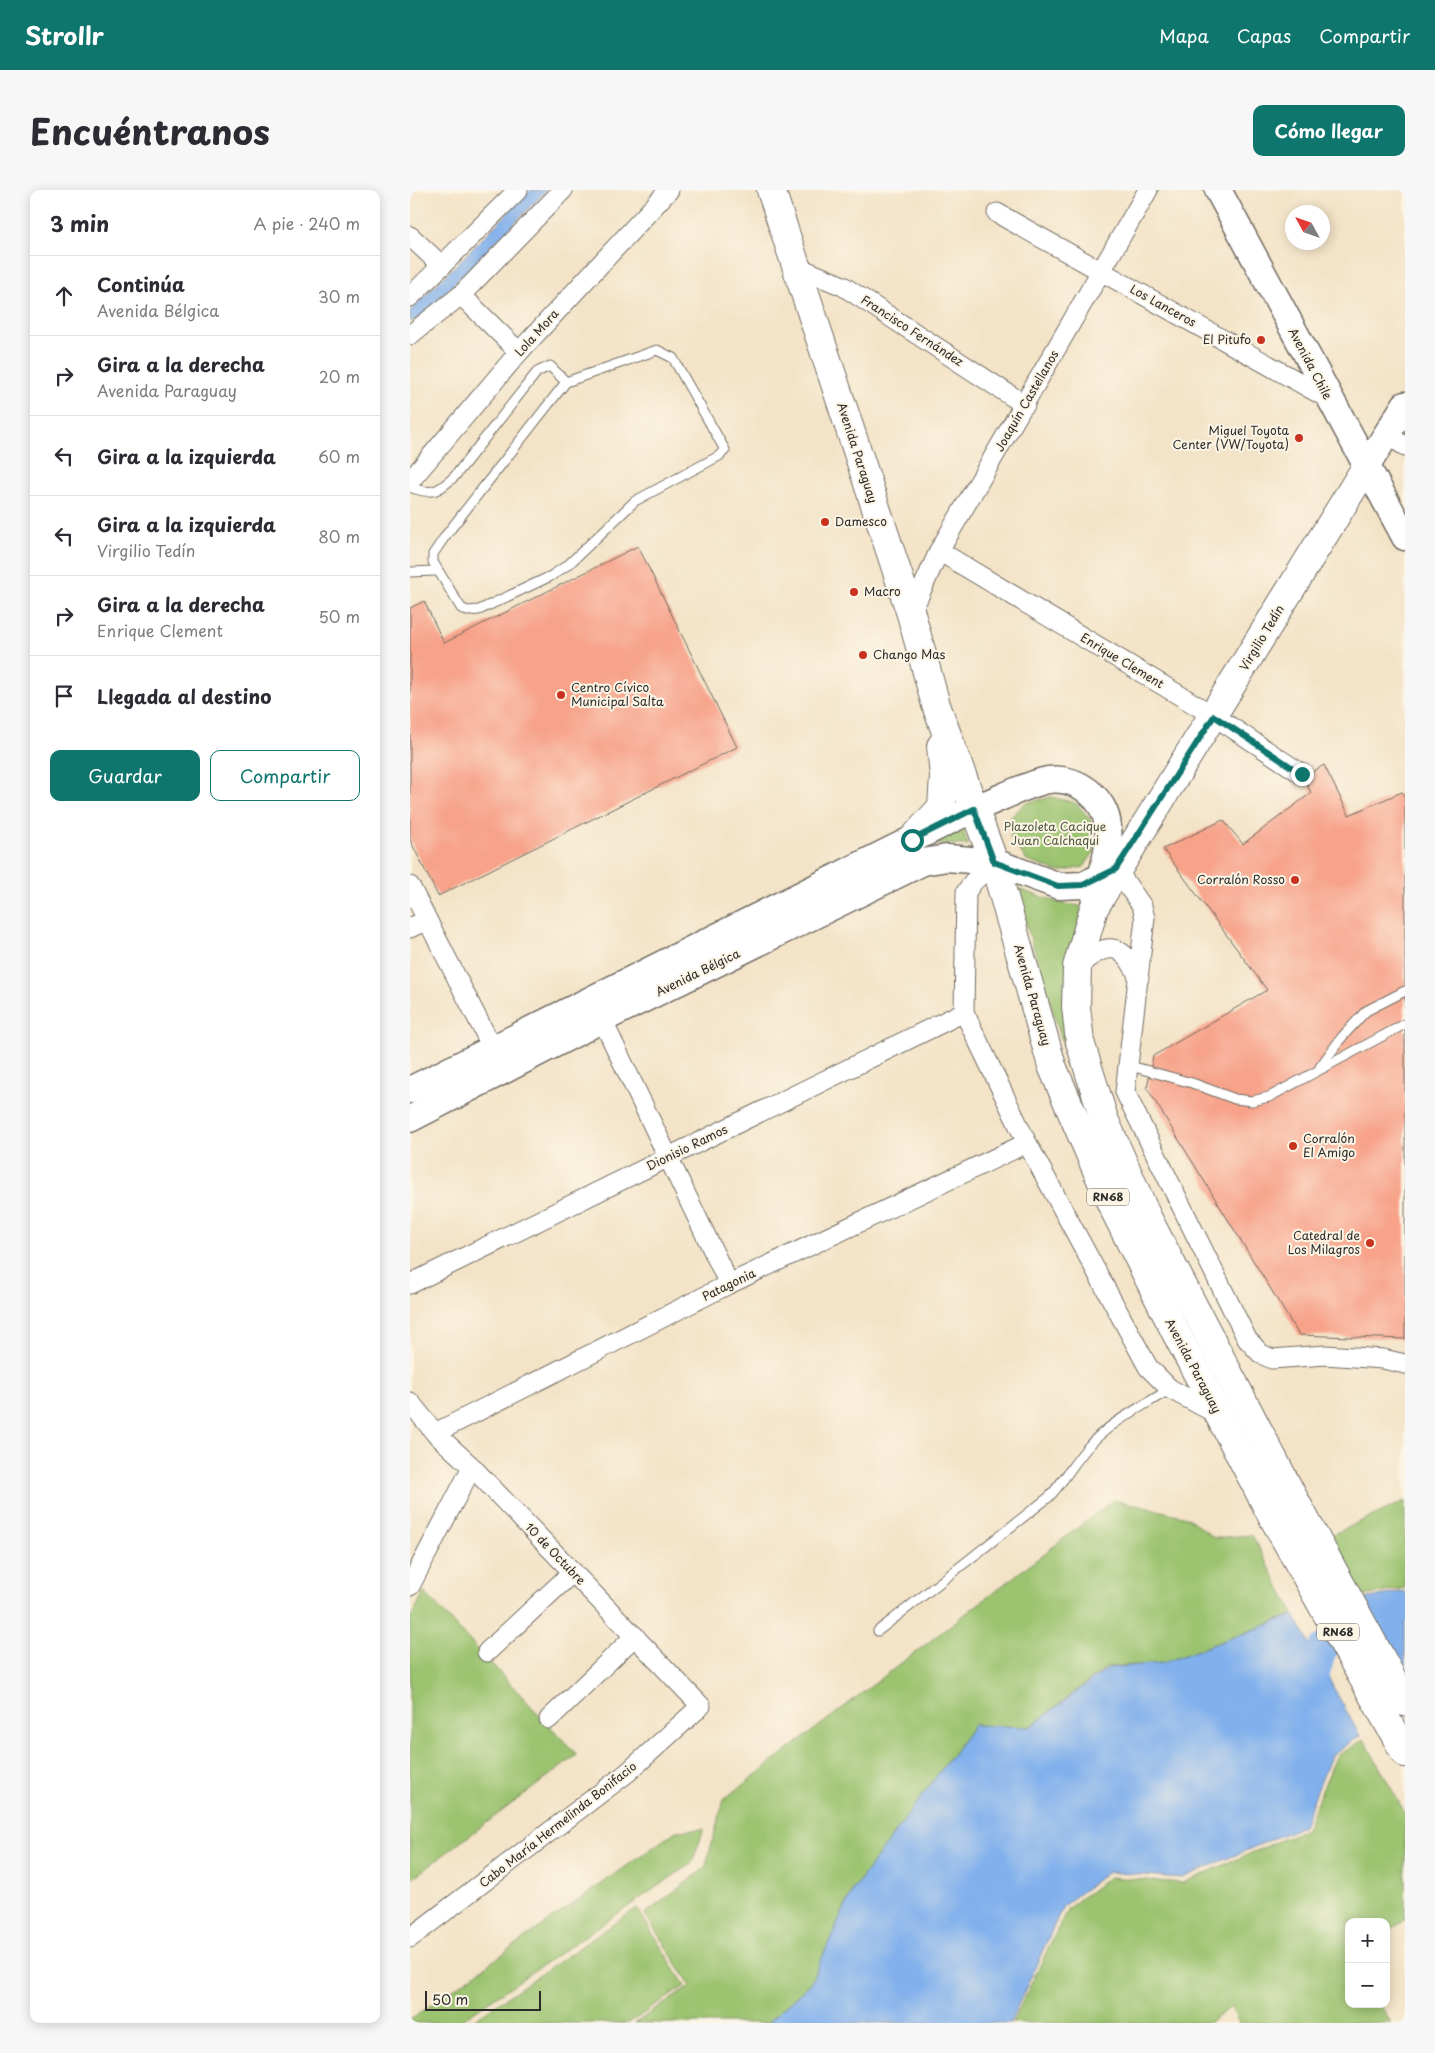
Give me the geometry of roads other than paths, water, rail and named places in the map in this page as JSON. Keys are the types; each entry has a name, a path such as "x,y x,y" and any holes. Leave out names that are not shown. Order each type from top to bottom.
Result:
{"main road":[{"name":"Avenida Paraguay","path":"771,190 911,614 936,705 994,862 1052,1066 1111,1203 1219,1415 1270,1512 1405,1753"},
{"name":"Avenida Chile","path":"1218,190 1405,537"},
{"name":"Virgilio Tedín","path":"1108,873 1214,716 1366,467 1396,441 1405,405"},
{"path":"912,840 942,807 944,776 936,705"},
{"path":"974,809 1049,780 1082,786 1095,796 1103,809 1108,826 1108,873 1083,885 1058,886 994,862"},
{"name":"Avenida Bélgica","path":"410,1119 499,1060 912,840 974,809"},
{"name":"Avenida Bélgica","path":"597,1009 923,862 947,858 994,862"},
{"name":"RN68","path":"1108,873 1094,908 1077,967 1076,1006 1080,1042 1104,1119 1147,1217 1293,1497 1405,1702"},
{"name":"Avenida Bélgica","path":"410,1090 499,1060"}],"street":[{"path":"410,297 518,190"},
{"path":"410,335 461,295 563,190"},
{"name":"Lola Mora","path":"410,481 519,352 669,190"},
{"name":"Joaquín Castellanos","path":"911,614 939,551 1148,190"},
{"name":"Los Lanceros","path":"997,213 1329,399"},
{"path":"410,236 442,266"},
{"name":"Francisco Fernández","path":"795,266 844,286 1024,405"},
{"path":"461,295 519,352"},
{"name":"Enrique Clement","path":"939,551 1214,716 1302,774"},
{"path":"994,862 973,882 966,892 964,1012 1027,1143 1148,1366 1170,1389 1219,1415"},
{"path":"1108,873 1142,906 1145,918 1139,979 1126,1065 1125,1092 1247,1338 1260,1354 1272,1359 1324,1355 1382,1359 1405,1364"},
{"path":"410,886 499,1060"},
{"path":"410,928 427,920"},
{"path":"1077,967 1091,955 1104,950 1119,950 1130,958 1139,979"},
{"path":"597,1009 729,1284"},
{"name":"Dionisio Ramos","path":"410,1284 964,1012"},
{"name":"Patagonia","path":"435,1433 729,1284 1027,1143"},
{"name":"10 de Octubre","path":"412,1408 435,1433 472,1467 701,1706"},
{"path":"410,1586 472,1467"},
{"path":"487,1652 573,1572"},
{"path":"549,1719 635,1636"},
{"name":"Cabo María Hermelinda Bonifacio","path":"410,1938 627,1773 701,1706"}],"lane":[{"path":"657,350 667,353 678,365 725,450 719,456 635,501 569,564 551,576 479,610 467,611 462,608 436,571 433,562 434,554 446,535 566,382 646,353 657,350"},
{"path":"410,487 424,493 443,488 455,476 537,372 544,367 550,366 566,382"},
{"path":"410,572 436,571"},
{"path":"1319,1069 1342,1037 1366,1011 1405,991"},
{"path":"1126,1065 1192,1083 1235,1099 1252,1101 1269,1097 1405,1024"},
{"path":"878,1631 1049,1497 1063,1482 1088,1447 1106,1430 1170,1389"}],"water":[{"path":"531,190 547,190 422,316 410,322 410,311"},
{"path":"1405,1591 1405,1682 1360,1600"},
{"path":"1294,1615 1360,1736 1331,1756 1303,1826 1182,1878 1107,1872 1063,1906 1010,2023 767,2023 810,1984 853,1890 974,1725 1030,1727 1108,1668 1163,1663"}],"waterway":[{"path":"1306,1695 1317,1670 1323,1648 1373,1614 1405,1608"}],"place":[{"name":"El Pitufo","path":"1261,340"},
{"name":"Miguel Toyota Center (VW/Toyota)","path":"1299,438"},
{"name":"Damesco","path":"825,522"},
{"name":"Macro","path":"854,592"},
{"name":"Chango Mas","path":"863,655"},
{"name":"Centro Cívico Municipal Salta","path":"561,695"},
{"name":"Corralón Rosso","path":"1295,880"},
{"name":"Corralón El Amigo","path":"1293,1146"},
{"name":"Catedral de Los Milagros","path":"1370,1243"}],"park label":[{"name":"Plazoleta Cacique Juan Calchaqui","path":"1055,834"}]}
